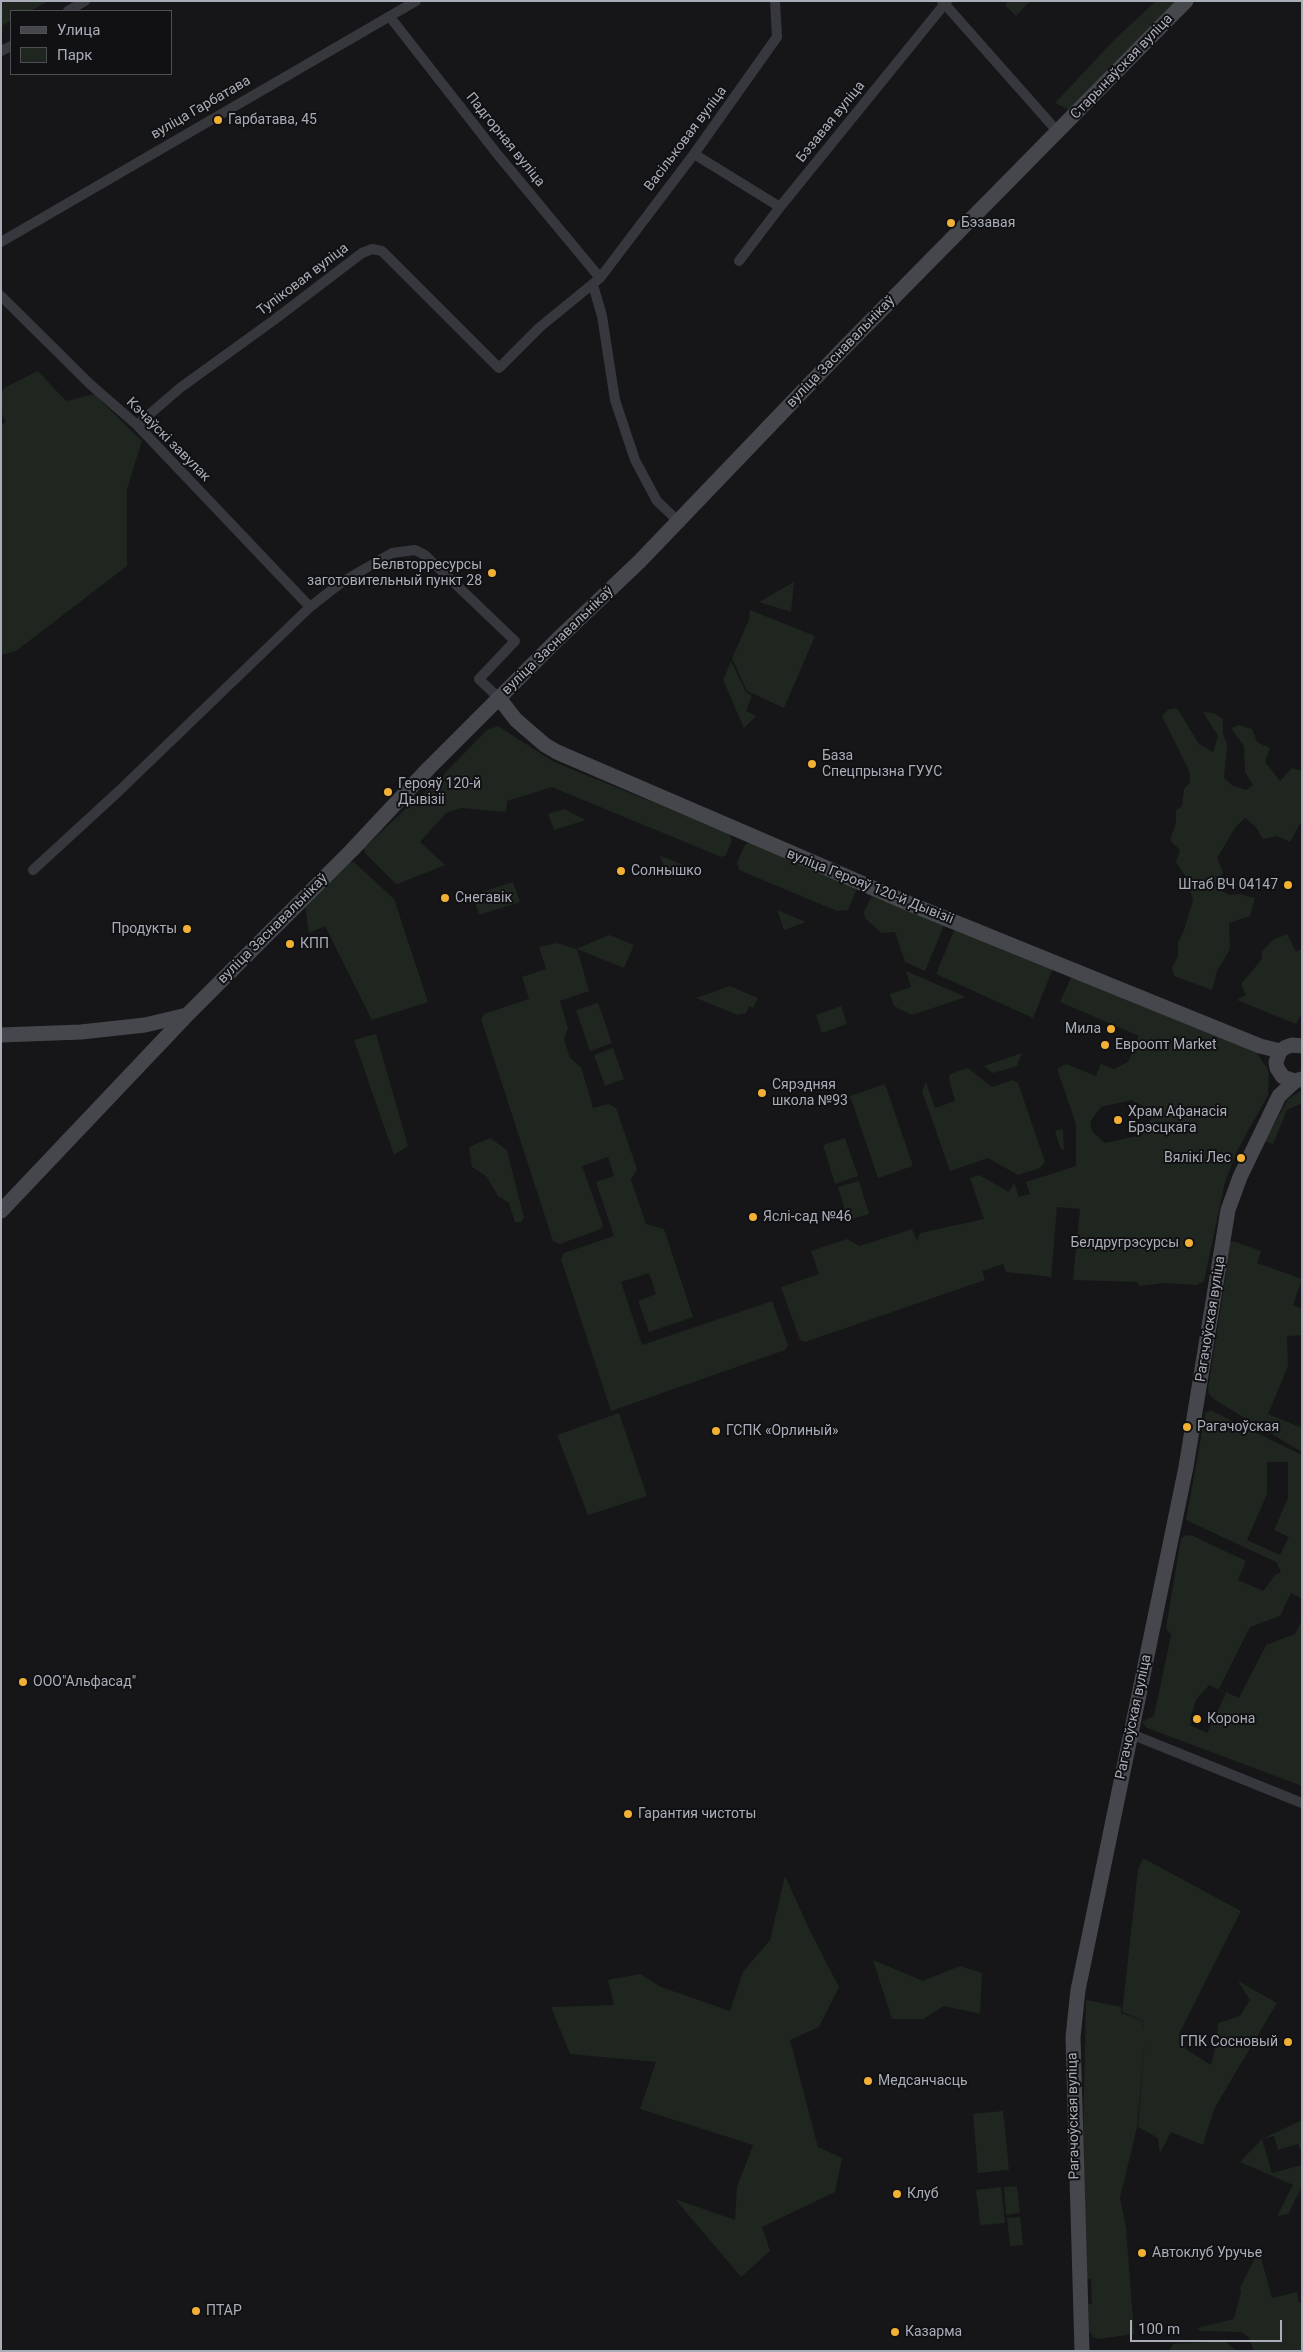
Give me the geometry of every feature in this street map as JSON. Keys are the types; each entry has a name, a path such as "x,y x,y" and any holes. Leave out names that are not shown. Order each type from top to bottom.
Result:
{"street":[{"path":"70,10 85,1"},
{"name":"вуліца Гарбатава","path":"1,242 416,1"},
{"name":"Васільковая вуліца","path":"499,368 540,327 597,281 694,154 777,37 775,1"},
{"name":"Старынаўская вуліца","path":"1058,132 1186,1"},
{"path":"945,2 1058,132"},
{"name":"Бэзавая вуліца","path":"738,261 945,2"},
{"name":"Падгорная вуліца","path":"390,16 597,281"},
{"name":"вуліца Заснавальнікаў","path":"1,1211 186,1015 349,854 428,769 499,698 679,522 846,346 1058,132"},
{"path":"694,154 780,207"},
{"name":"Тупіковая вуліца","path":"137,425 180,388 362,253 372,249 382,251 499,368"},
{"path":"597,281 615,400 635,460 657,501 679,522"},
{"name":"Кэчаўскі завулак","path":"1,296 91,385 137,425 310,607"},
{"path":"33,870 119,791 310,607 378,559 392,553 415,550 425,555 515,641 479,679 499,698"},
{"name":"вуліца Герояў 120-й Дывізіі","path":"499,698 516,720 545,745 557,752 910,904 1260,1046 1289,1052 1283,1077 1298,1080"},
{"path":"1,1035 81,1032 144,1025 186,1015"},
{"name":"Рагачоўская вуліца","path":"1082,2351 1075,2169 1074,2016 1186,1467 1228,1210 1240,1177 1279,1096 1289,1052"},
{"name":"Рагачоўская вуліца","path":"1279,1096 1298,1080"},
{"path":"1131,1734 1302,1803"}],"green space":[{"path":"1,1 49,1 32,10 10,10 10,22 1,26"},
{"path":"1008,1 1030,1 1016,16 1005,5"},
{"path":"1156,1 1180,1 1071,111 1055,103 1115,39"},
{"path":"38,371 66,401 94,394 142,441 127,489 127,566 16,651 1,655 1,425 6,422 1,412 1,395 4,388"},
{"path":"794,582 791,612 759,602"},
{"path":"750,610 815,636 784,708 747,691 732,658 749,620"},
{"path":"731,661 746,692 752,696 746,711 756,716 744,728 723,680"},
{"path":"1177,708 1199,744 1213,752 1218,736 1203,712 1213,713 1223,719 1223,734 1227,745 1224,778 1233,786 1246,790 1253,785 1245,772 1244,746 1231,728 1239,725 1252,729 1257,742 1270,748 1265,762 1280,781 1292,768 1302,771 1302,820 1290,842 1277,836 1263,839 1255,826 1245,818 1235,828 1217,858 1223,873 1215,883 1218,889 1230,895 1239,894 1255,898 1250,916 1229,923 1230,949 1217,971 1212,990 1174,976 1172,968 1178,956 1178,943 1193,901 1188,880 1176,862 1180,850 1170,840 1176,823 1176,810 1182,806 1184,789 1190,782 1190,773 1162,716 1169,709"},
{"path":"498,726 554,762 729,833 732,840 726,855 721,857 552,787 507,801 506,812 461,808 446,813 420,842 445,865 398,884 395,883 365,853 364,848 415,800 434,785 440,784 445,773 487,730"},
{"path":"564,809 586,820 554,830 548,814"},
{"path":"751,841 854,883 856,891 848,910 837,911 739,870 737,862 745,845"},
{"path":"660,856 684,865 666,871"},
{"path":"354,862 394,899 428,1002 372,1020 325,926 309,933 305,905 348,863"},
{"path":"513,882 520,902 479,915 472,895"},
{"path":"872,896 945,923 925,971 905,962 895,932 881,933 865,918 864,912"},
{"path":"777,910 806,922 784,930"},
{"path":"955,928 1053,968 1033,1018 936,974"},
{"path":"1287,934 1296,952 1302,948 1302,1013 1296,1024 1237,1000 1246,995 1241,984 1262,959 1262,951 1273,940"},
{"path":"609,935 634,945 624,968 577,949 589,991 560,1001 568,1028 564,1039 570,1058 581,1067 593,1108 609,1104 616,1108 637,1169 631,1180 646,1224 664,1229 693,1317 649,1332 638,1301 656,1294 649,1273 621,1282 642,1345 772,1301 788,1345 785,1350 611,1411 561,1259 564,1253 614,1236 596,1182 614,1176 608,1157 582,1166 603,1225 601,1229 560,1244 553,1241 481,1019 484,1014 529,999 522,977 546,969 539,947 557,943 576,949"},
{"path":"906,971 966,997 912,1015 894,1006 890,994 911,987"},
{"path":"1074,971 1257,1053 1267,1068 1269,1074 1268,1095 1237,1151 1225,1182 1204,1281 1197,1285 1163,1283 1140,1286 1137,1282 1073,1280 1080,1209 1057,1207 1051,1277 1006,1272 1003,1264 982,1271 985,1280 805,1342 800,1340 781,1287 819,1274 811,1251 847,1239 860,1246 912,1229 917,1241 920,1233 984,1219 970,1178 979,1175 1009,1192 1014,1183 1019,1197 1030,1194 1026,1182 1076,1166 1076,1124 1057,1069 1066,1064 1096,1076 1101,1064 1114,1069 1128,1062 1139,1036 1060,1002","holes":["1132,1100 1154,1113 1142,1135 1105,1143 1092,1131 1090,1122 1101,1107"]},
{"path":"730,986 758,998 753,1008 749,1006 746,1013 738,1015 696,998"},
{"path":"598,1003 612,1043 590,1051 576,1010"},
{"path":"841,1006 847,1024 822,1033 816,1015"},
{"path":"376,1034 408,1146 394,1155 354,1040"},
{"path":"613,1048 624,1079 605,1086 594,1055"},
{"path":"1022,1053 1017,1066 993,1073 984,1066"},
{"path":"968,1068 992,1087 1013,1080 1018,1083 1045,1162 1040,1168 1018,1175 988,1158 950,1171 922,1091 926,1082 935,1108 955,1101 949,1080 950,1074"},
{"path":"885,1084 913,1166 878,1178 850,1096"},
{"path":"1302,1090 1302,1103 1287,1110 1273,1144 1265,1141 1288,1099"},
{"path":"1063,1129 1064,1149 1061,1150 1055,1131"},
{"path":"490,1138 507,1150 524,1218 521,1222 515,1222 509,1203 498,1196 486,1176 472,1167 469,1147"},
{"path":"845,1138 858,1176 835,1184 823,1145"},
{"path":"859,1181 869,1214 848,1220 838,1187"},
{"path":"1230,1242 1236,1242 1261,1251 1257,1263 1302,1279 1293,1305 1302,1309 1302,1335 1287,1336 1288,1366 1268,1414 1302,1428 1302,1452 1215,1400 1209,1394 1208,1389 1226,1274 1223,1272"},
{"path":"1212,1411 1302,1455 1302,1599 1291,1593 1280,1616 1250,1627 1219,1689 1239,1698 1266,1645 1295,1634 1302,1620 1302,1786 1147,1728 1142,1722 1154,1716 1171,1635 1166,1628 1181,1538 1186,1535 1193,1536 1246,1561 1238,1580 1263,1591 1275,1575 1281,1572 1276,1562 1186,1520 1206,1412","holes":["1267,1462 1288,1462 1288,1498 1274,1530 1289,1537 1280,1555 1247,1540 1267,1494","1209,1685 1226,1693 1207,1733 1190,1725 1192,1721 1190,1720 1196,1700"]},
{"path":"619,1413 647,1496 588,1515 557,1435"},
{"path":"1143,1858 1241,1911 1179,2034 1187,2050 1211,2065 1217,2039 1218,2023 1240,2016 1250,2000 1238,1981 1277,2003 1214,2109 1203,2145 1171,2132 1160,2153 1158,2138 1138,2127 1145,2038 1137,2127 1120,2198 1126,2228 1134,2334 1098,2339 1093,2337 1089,2331 1088,2304 1092,2304 1091,2279 1087,2279 1083,2137 1086,2000 1121,2007 1121,2013 1141,2020 1144,2029 1142,2020 1122,2012 1138,1870"},
{"path":"785,1876 812,1935 839,1987 819,2027 790,2040 818,2147 842,2158 835,2192 762,2227 770,2251 741,2277 675,2199 735,2220 737,2187 753,2145 640,2109 656,2062 570,2054 551,2007 614,2005 608,1980 640,1974 661,1987 730,2011 743,1972 770,1940"},
{"path":"873,1960 923,1981 960,1966 982,1973 980,2014 944,2006 923,2019 892,2019"},
{"path":"1003,2111 1009,2170 978,2173 973,2114"},
{"path":"1302,2120 1302,2149 1300,2150 1298,2144 1278,2150 1274,2136 1262,2139"},
{"path":"1262,2139 1272,2173 1302,2165 1302,2186 1288,2214 1277,2216 1293,2185 1240,2162"},
{"path":"1017,2186 1020,2213 1006,2215 1004,2187"},
{"path":"1001,2187 1005,2223 980,2225 976,2190"},
{"path":"1020,2217 1023,2245 1010,2246 1007,2218"},
{"path":"1259,2250 1272,2298 1297,2292 1299,2303 1302,2303 1302,2351 1254,2351 1249,2338 1242,2332 1201,2331 1197,2328 1234,2319 1241,2292 1240,2288"},
{"path":"1228,2341 1226,2342 1237,2351 1169,2351 1173,2344"}],"place":[{"name":"Гарбатава, 45","path":"218,120"},
{"name":"Бэзавая","path":"951,223"},
{"name":"Белвторресурсы заготовительный пункт 28","path":"492,573"},
{"name":"База Спецпрызна ГУУС","path":"812,764"},
{"name":"Герояў 120-й Дывізіі","path":"388,792"},
{"name":"Солнышко","path":"621,871"},
{"name":"Штаб ВЧ 04147","path":"1288,885"},
{"name":"Снегавік","path":"445,898"},
{"name":"Продукты","path":"187,929"},
{"name":"КПП","path":"290,944"},
{"name":"Мила","path":"1111,1029"},
{"name":"Евроопт Market","path":"1105,1045"},
{"name":"Сярэдняя школа №93","path":"762,1093"},
{"name":"Храм Афанасія Брэсцкага","path":"1118,1120"},
{"name":"Вялікі Лес","path":"1241,1158"},
{"name":"Яслі-сад №46","path":"753,1217"},
{"name":"Белдругрэсурсы","path":"1189,1243"},
{"name":"Рагачоўская","path":"1187,1427"},
{"name":"ГСПК «Орлиный»","path":"716,1431"},
{"name":"ООО\"Альфасад\"","path":"23,1682"},
{"name":"Корона","path":"1197,1719"},
{"name":"Гарантия чистоты","path":"628,1814"},
{"name":"ГПК Сосновый","path":"1288,2042"},
{"name":"Медсанчасць","path":"868,2081"},
{"name":"Клуб","path":"897,2194"},
{"name":"Автоклуб Уручье","path":"1142,2253"},
{"name":"ПТАР","path":"196,2311"},
{"name":"Казарма","path":"895,2332"}]}
